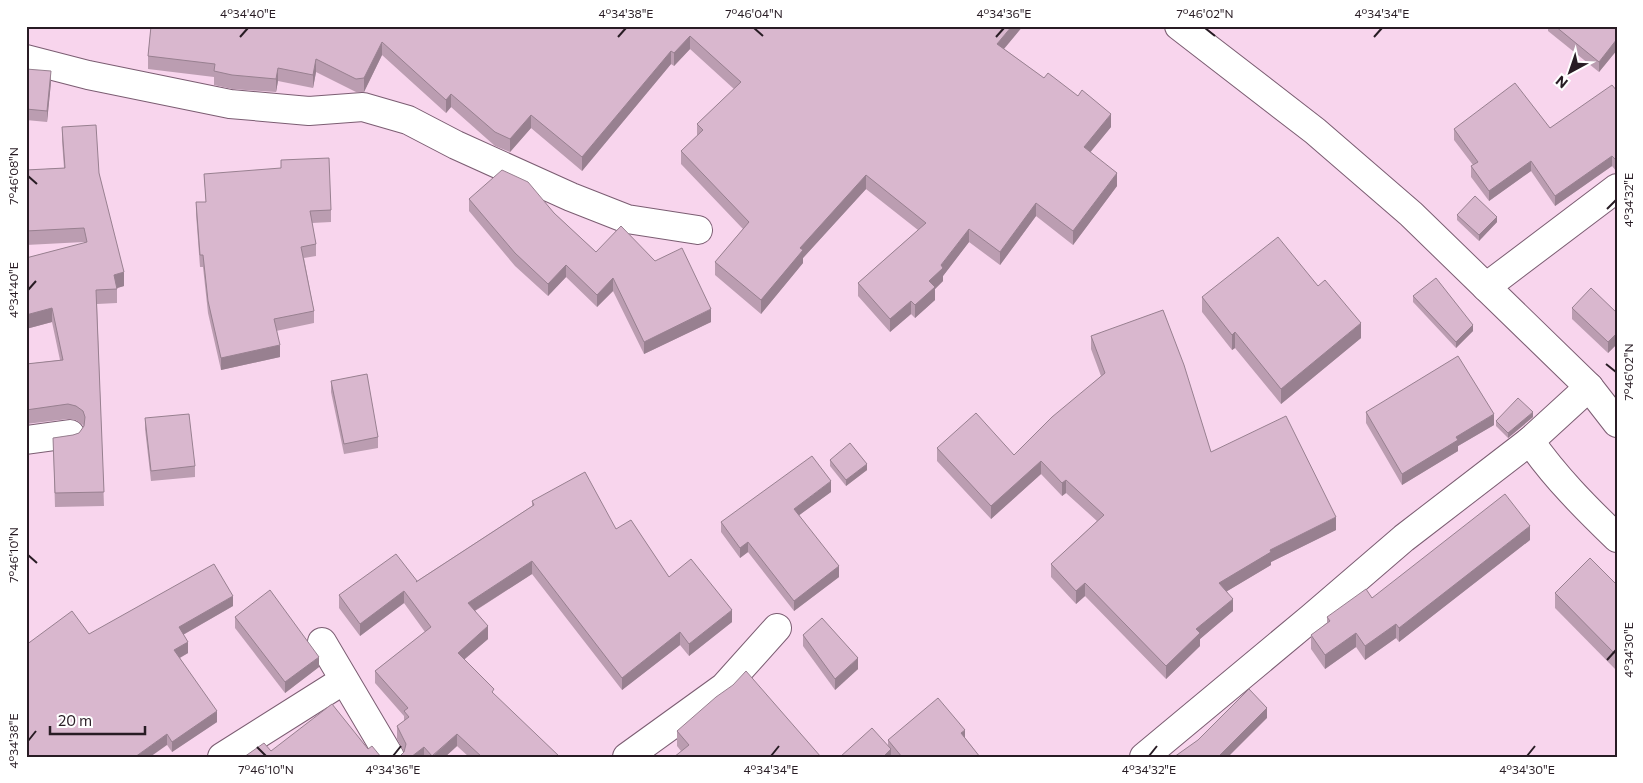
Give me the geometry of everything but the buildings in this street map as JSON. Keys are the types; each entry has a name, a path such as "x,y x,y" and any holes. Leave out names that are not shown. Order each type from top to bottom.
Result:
{"street":[{"path":"1179,26 1330,144 1411,214 1589,387 1617,423"},
{"path":"26,59 88,75 230,104 309,111 362,107 408,120 465,149 571,197 627,219 698,230"},
{"path":"1486,287 1617,188"},
{"path":"1144,757 1404,538 1530,441 1589,387"},
{"path":"26,440 70,434"},
{"path":"1530,441 1545,463 1573,496 1617,538"},
{"path":"627,757 724,687 777,628"},
{"path":"322,642 390,757"},
{"path":"222,757 344,680"}]}
